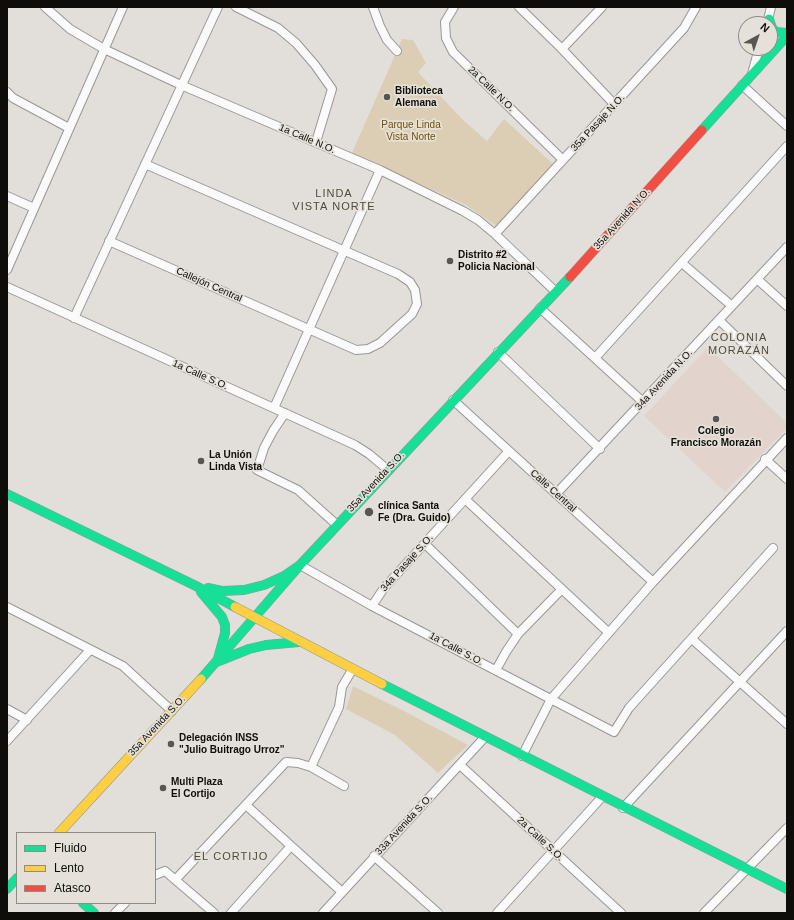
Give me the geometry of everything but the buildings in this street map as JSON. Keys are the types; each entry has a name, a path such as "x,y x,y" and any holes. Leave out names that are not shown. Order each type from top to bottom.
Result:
{"main road":[{"name":"35a Avenida N.O.","path":"453,400 604,239 787,34"},
{"name":"35a Avenida S.O.","path":"300,565 453,400"},
{"path":"7,494 196,586 352,670 787,889"},
{"path":"196,586 222,591 244,590 264,585 284,576 300,565"},
{"path":"255,618 300,565"},
{"path":"196,586 222,617 225,625 225,633 217,662"},
{"name":"35a Avenida S.O.","path":"60,832 217,662 255,618"},
{"path":"217,662 266,644 299,642"},
{"path":"7,889 16,879"},
{"path":"84,904 94,913"}],"street":[{"name":"1a Calle N.O.","path":"45,7 70,29 104,49 181,85 380,170 463,211 478,220 555,291"},
{"path":"7,270 123,7"},
{"path":"74,318 218,7"},
{"path":"236,7 278,28 296,44 315,65 332,89 316,142"},
{"path":"373,7 387,40 397,51"},
{"name":"2a Calle N.O.","path":"454,7 445,22 446,38 453,52 563,160"},
{"path":"519,7 562,49 614,104"},
{"path":"562,49 602,7"},
{"name":"35a Pasaje N.O.","path":"494,234 684,28 696,7"},
{"path":"751,75 757,56"},
{"path":"742,85 787,126"},
{"path":"7,92 13,98 69,128"},
{"path":"595,358 787,146"},
{"path":"145,164 398,274 410,282 416,290 417,304 412,314 380,343 368,349 356,350 308,329"},
{"path":"274,408 343,249 380,170"},
{"path":"7,196 34,208"},
{"name":"Callejón Central","path":"109,241 308,329"},
{"name":"34a Avenida N.O.","path":"556,494 600,449 787,247"},
{"path":"682,263 732,306"},
{"path":"757,279 787,306"},
{"name":"1a Calle S.O.","path":"7,287 355,445 369,454 388,470"},
{"path":"540,308 643,402"},
{"path":"719,320 787,386"},
{"path":"498,352 600,449"},
{"name":"Calle Central","path":"453,400 508,452 653,582"},
{"path":"285,413 264,448 257,470 298,490 337,525"},
{"path":"522,756 551,699 653,582 765,459 787,438"},
{"name":"34a Pasaje S.O.","path":"372,606 384,588 508,452"},
{"path":"765,459 787,479"},
{"path":"466,499 608,632"},
{"path":"424,544 518,634"},
{"path":"773,548 692,638 787,724"},
{"name":"1a Calle S.O.","path":"300,565 372,606 614,732 629,708 692,638"},
{"path":"496,670 518,634 562,589"},
{"path":"7,607 123,666 172,711"},
{"path":"624,808 787,631"},
{"path":"7,741 90,650"},
{"path":"311,767 339,707 342,687 352,670"},
{"path":"7,709 27,720"},
{"name":"33a Avenida S.O.","path":"323,913 485,737"},
{"path":"176,879 247,806 286,762 298,763 311,767 344,786"},
{"name":"2a Calle S.O.","path":"460,764 621,913"},
{"path":"497,913 602,797"},
{"path":"247,806 342,892"},
{"path":"704,913 748,870 787,828"},
{"path":"231,913 291,846"},
{"path":"374,856 438,913"},
{"path":"156,875 165,871 214,913"},
{"path":"115,913 124,904"}],"shaded area":[{"name":"Colegio Francisco Morazán","path":"708,347 787,423 787,428 725,492 644,416"}],"green space":[{"name":"Parque Linda Vista Norte","path":"402,39 413,40 426,63 418,72 462,119 487,141 504,119 554,165 498,227 466,205 352,153"},
{"path":"353,686 468,745 438,773 395,735 346,709"}],"traffic: fast":[{"path":"778,32 787,33"},
{"path":"702,130 787,36"},
{"path":"201,679 300,565 570,277"},
{"path":"7,494 196,586 235,607"},
{"path":"208,588 222,591 244,590 264,585 284,576 300,565"},
{"path":"201,592 222,617 225,625 225,633 217,662"},
{"path":"219,661 249,649 266,645 299,642"},
{"path":"382,684 787,889"},
{"path":"7,889 16,879"},
{"path":"84,904 94,913"}],"traffic: slow":[{"path":"235,607 382,684"},
{"path":"60,832 201,679"}],"traffic: jam":[{"path":"570,277 702,130"}],"place":[{"name":"Biblioteca Alemana","path":"387,97"},
{"name":"Distrito #2 Policia Nacional","path":"450,261"},
{"name":"Colegio Francisco Morazán","path":"716,419"},
{"name":"La Unión Linda Vista","path":"201,461"},
{"name":"clínica Santa Fe (Dra. Guido)","path":"369,512"},
{"name":"Delegación INSS \"Julio Buitrago Urroz\"","path":"171,744"},
{"name":"Multi Plaza El Cortijo","path":"163,788"}],"district":[{"name":"LINDA VISTA NORTE","path":"334,200"},
{"name":"COLONIA MORAZÁN","path":"739,344"},
{"name":"EL CORTIJO","path":"231,857"}]}
